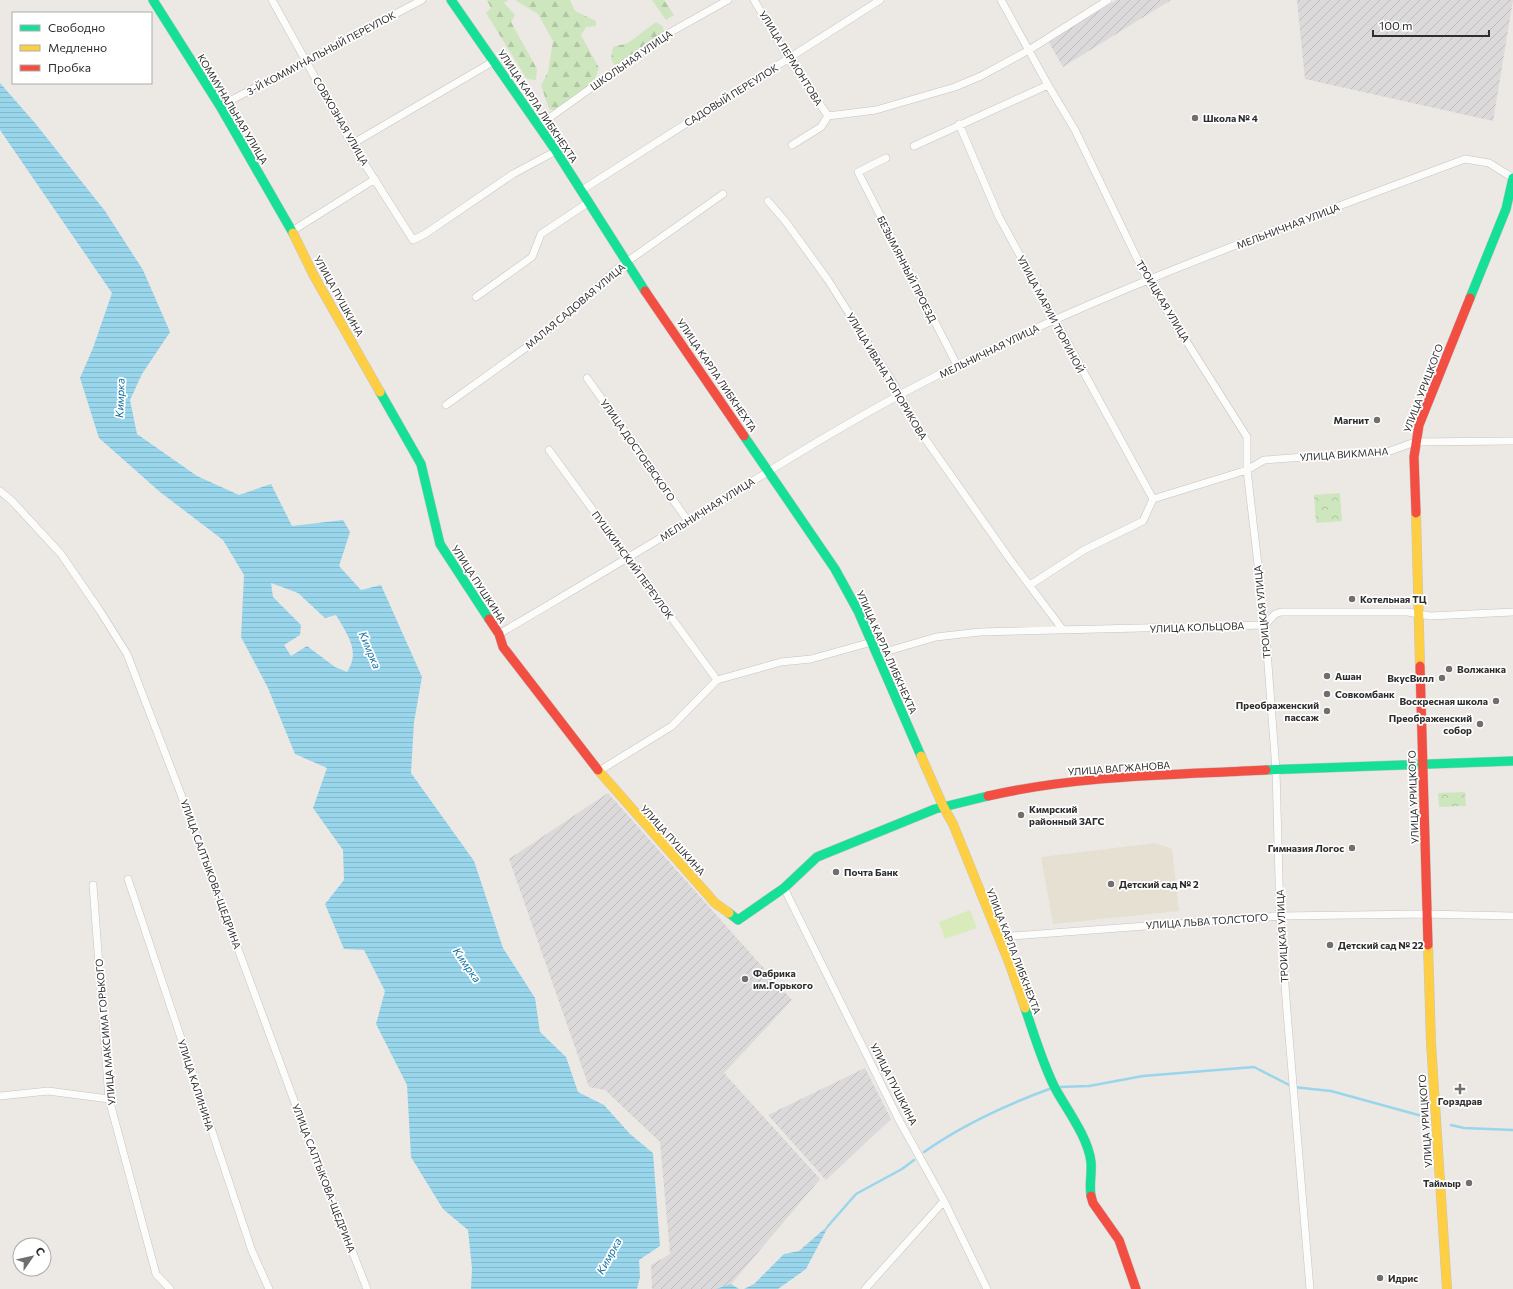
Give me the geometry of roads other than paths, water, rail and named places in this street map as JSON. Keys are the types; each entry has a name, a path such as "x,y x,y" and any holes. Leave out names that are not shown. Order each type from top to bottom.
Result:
{"street":[{"name":"КОММУНАЛЬНАЯ УЛИЦА","path":"153,0 220,106 292,231"},
{"name":"СОВХОЗНАЯ УЛИЦА","path":"272,0 352,144 413,240 425,234 513,174 556,151"},
{"name":"3-Й КОММУНАЛЬНЫЙ ПЕРЕУЛОК","path":"220,106 422,0"},
{"name":"УЛИЦА КАРЛА ЛИБКНЕХТА","path":"451,0 556,151 582,190 626,263 835,569 858,611 943,806 953,824 998,937 1044,1062 1055,1087 1082,1135 1091,1162 1089,1185 1093,1203 1119,1240 1136,1289"},
{"name":"ШКОЛЬНАЯ УЛИЦА","path":"538,126 662,37 728,0"},
{"name":"УЛИЦА ЛЕРМОНТОВА","path":"754,0 789,59 828,116"},
{"name":"САДОВЫЙ ПЕРЕУЛОК","path":"582,190 880,0"},
{"name":"ТРОИЦКАЯ УЛИЦА","path":"1001,0 1028,50 1075,130 1147,279 1247,437 1247,470 1265,625 1276,770 1280,916 1310,1289"},
{"path":"792,145 821,127 828,116 876,110 955,87 981,76 1028,50 1108,0"},
{"path":"352,144 494,61"},
{"path":"914,146 959,124 1048,85"},
{"name":"УЛИЦА МАРИИ ТЮРИНОЙ","path":"959,124 999,217 1053,320 1153,499"},
{"name":"БЕЗЫМЯННЫЙ ПРОЕЗД","path":"886,158 858,172 957,365"},
{"name":"МЕЛЬНИЧНАЯ УЛИЦА","path":"499,634 628,558 769,471 900,395 957,365 1053,320 1147,279 1465,159 1489,163 1513,178"},
{"name":"УЛИЦА УРИЦКОГО","path":"1447,1289 1432,1046 1414,474 1415,442 1419,425 1506,209 1513,178"},
{"path":"292,231 375,179"},
{"name":"МАЛАЯ САДОВАЯ УЛИЦА","path":"446,404 538,339 618,268 723,194"},
{"name":"УЛИЦА ИВАНА ТОПОРИКОВА","path":"768,201 786,222 828,280 900,395 912,420 1009,558 1063,630"},
{"path":"476,297 532,257 541,234 589,202"},
{"name":"УЛИЦА ПУШКИНА","path":"292,231 314,276 421,464 440,544 499,634 503,647 599,771 715,903 738,920"},
{"name":"УЛИЦА ДОСТОЕВСКОГО","path":"587,378 688,521"},
{"name":"УЛИЦА ВИКМАНА","path":"1153,499 1213,482 1247,470 1264,460 1390,451 1415,442 1513,441"},
{"name":"ПУШКИНСКИЙ ПЕРЕУЛОК","path":"549,450 717,680"},
{"name":"УЛИЦА САЛТЫКОВА-ЩЕДРИНА","path":"0,491 12,501 61,554 100,610 127,654 179,789 306,1133 367,1289"},
{"path":"1030,585 1084,550 1144,520 1153,499"},
{"path":"1265,625 1275,614 1281,612 1402,612 1430,616 1513,612"},
{"name":"УЛИЦА КОЛЬЦОВА","path":"878,654 936,637 980,632 1265,625"},
{"path":"599,771 672,726 717,680 781,662 811,659 872,642"},
{"name":"УЛИЦА ВАГЖАНОВА","path":"738,920 784,888 817,857 902,821 943,806 1011,791 1096,778 1513,761"},
{"name":"УЛИЦА КАЛИНИНА","path":"128,879 247,1236 269,1289"},
{"name":"УЛИЦА МАКСИМА ГОРЬКОГО","path":"93,885 109,1099 156,1274 170,1289"},
{"name":"УЛИЦА ПУШКИНА","path":"784,888 899,1120 944,1200 987,1289"},
{"name":"УЛИЦА ЛЬВА ТОЛСТОГО","path":"998,937 1280,916 1428,914 1513,916"},
{"path":"0,1096 48,1091 109,1099"},
{"path":"865,1289 944,1200"}],"water":[{"name":"Кимрка","path":"0,83 35,123 105,211 143,270 170,332 142,374 130,400 137,434 197,476 239,495 271,484 292,526 343,520 350,532 339,566 361,590 381,585 422,677 414,722 411,773 474,861 503,948 535,998 540,1032 566,1057 578,1092 604,1105 630,1134 653,1153 660,1246 639,1260 640,1277 637,1289 471,1289 472,1268 468,1230 443,1209 411,1157 407,1085 376,1024 385,991 364,950 344,949 325,904 344,880 343,850 313,808 327,768 295,754 268,688 241,637 244,575 223,540 160,492 99,438 80,378 93,348 112,293 0,130","holes":["271,583 298,593 325,618 336,615 348,636 353,650 353,657 347,672 335,667 307,646 291,656 284,645 300,635 301,625 273,597"]},
{"path":"829,1225 806,1269 778,1289 744,1289 754,1284 784,1254 799,1251"},
{"path":"731,1284 739,1289 716,1289"}],"waterway":[{"path":"1059,1087 1089,1086 1143,1076 1254,1067 1293,1087 1331,1091 1422,1116"},
{"path":"924,1152 970,1124 1019,1101 1052,1088"},
{"path":"1451,1125 1464,1128 1513,1130"},
{"path":"828,1226 856,1194 902,1169 914,1160"}],"place":[{"name":"Школа № 4","path":"1195,118"},
{"name":"Магнит","path":"1377,420"},
{"name":"Котельная ТЦ","path":"1352,599"},
{"name":"Волжанка","path":"1449,669"},
{"name":"Ашан","path":"1327,676"},
{"name":"ВкусВилл","path":"1442,678"},
{"name":"Совкомбанк","path":"1327,694"},
{"name":"Воскресная школа","path":"1496,701"},
{"name":"Преображенский пассаж","path":"1327,711"},
{"name":"Преображенский собор","path":"1480,724"},
{"name":"Кимрский районный ЗАГС","path":"1021,815"},
{"name":"Гимназия Логос","path":"1352,848"},
{"name":"Почта Банк","path":"836,872"},
{"name":"Детский сад № 2","path":"1111,884"},
{"name":"Детский сад № 22","path":"1330,945"},
{"name":"Фабрика им.Горького","path":"745,979"},
{"name":"Горздрав","path":"1460,1089"},
{"name":"Таймыр","path":"1469,1183"},
{"name":"Идрис","path":"1380,1278"}]}
